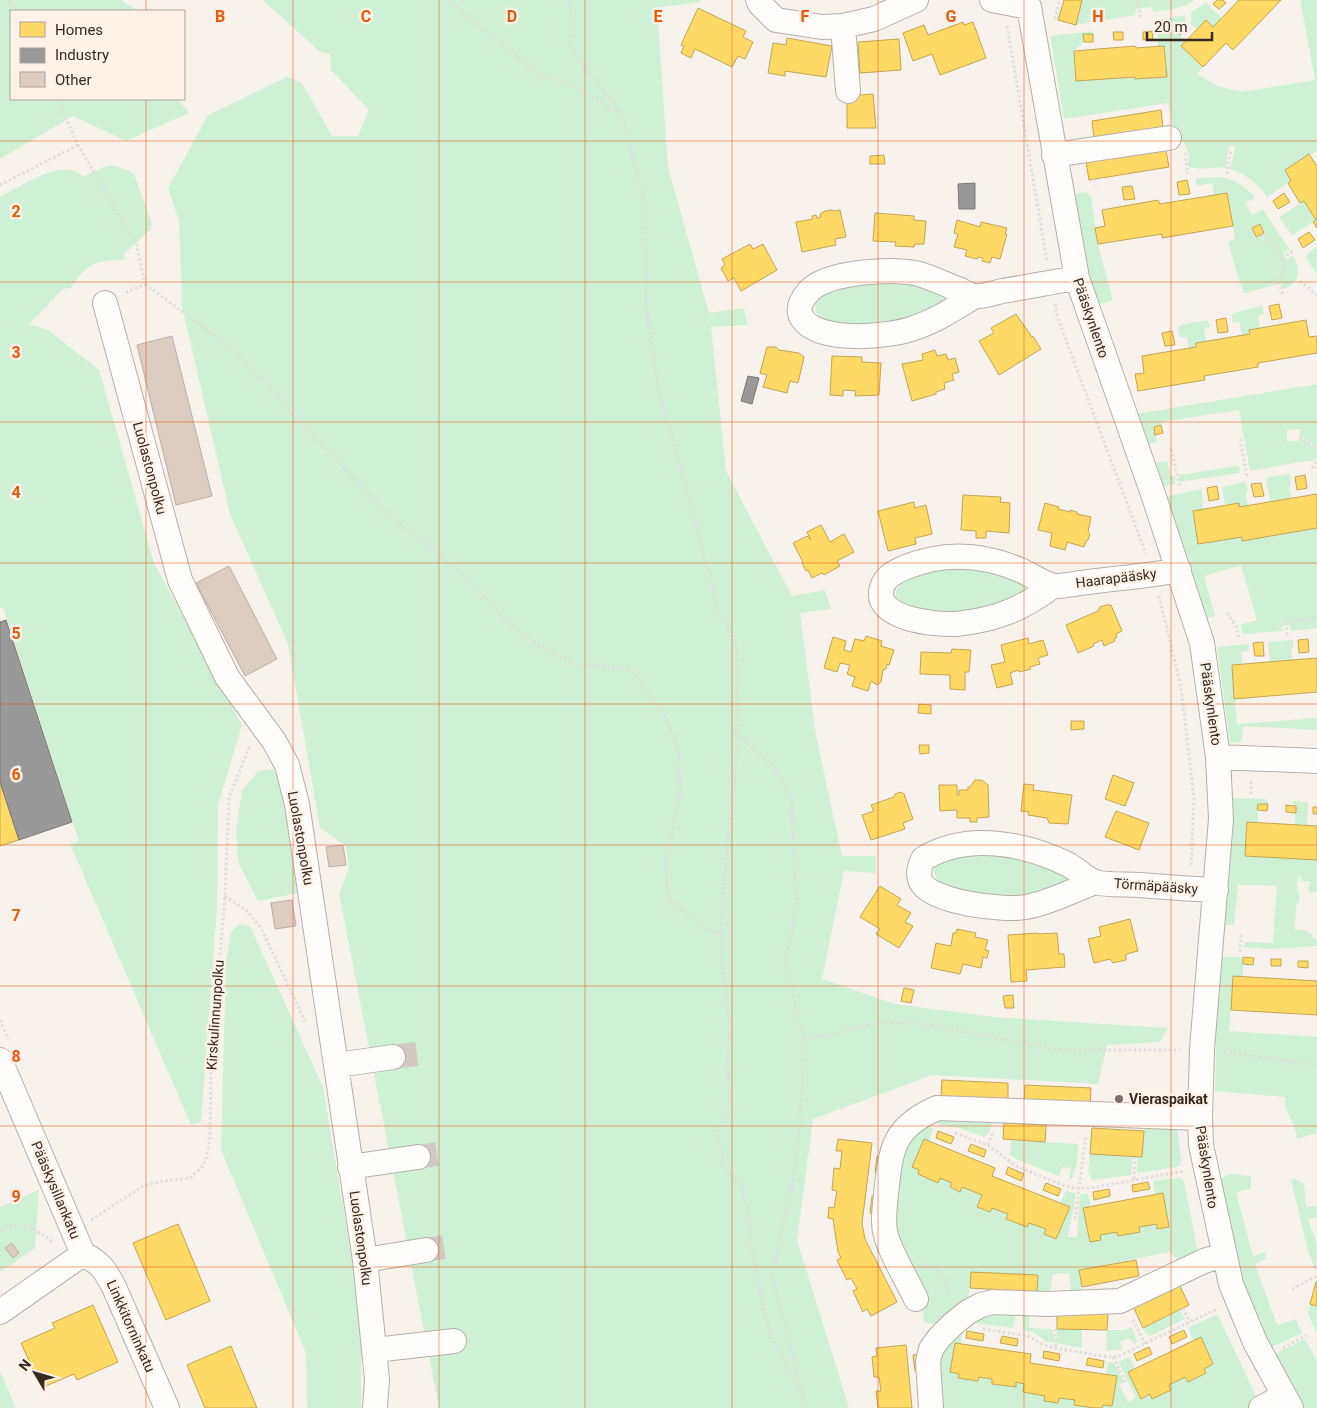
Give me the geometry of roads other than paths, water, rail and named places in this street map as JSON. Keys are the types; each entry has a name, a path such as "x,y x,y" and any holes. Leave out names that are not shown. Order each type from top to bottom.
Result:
{"street":[{"path":"758,0 776,20 822,27 843,26 874,18 916,0"},
{"name":"Pääskynlento","path":"997,0 1029,7 1076,278 1179,570 1202,643 1218,757 1221,819 1202,1049 1201,1145 1230,1284 1252,1333 1287,1402"},
{"path":"843,26 848,90"},
{"path":"1054,155 1169,138"},
{"path":"975,296 918,274 880,270 858,273 812,288 802,297 800,312 801,317 808,325 830,334 840,336 873,336 898,333 940,318 975,296 1076,278"},
{"name":"Luolastonpolku","path":"104,302 180,580 227,677 274,741 287,765 297,804 365,1260 377,1379 375,1408"},
{"path":"956,557 983,558 1019,569 1053,586 1033,601 1014,611 985,619 954,624 924,621 898,614 882,604 880,593 883,583 897,571 929,560 956,557"},
{"name":"Haarapääsky","path":"1053,586 1154,575 1179,570"},
{"path":"1218,757 1317,761"},
{"name":"Törmäpääsky","path":"1096,882 1071,866 1045,853 1007,844 966,845 936,852 923,859 919,871 921,882 931,891 954,900 996,908 1027,907 1096,882 1216,890"},
{"path":"337,1065 393,1057"},
{"name":"Pääskysillankatu","path":"0,1060 64,1237 83,1254 0,1312"},
{"path":"916,1298 891,1249 885,1234 883,1219 890,1157 896,1140 906,1126 919,1116 937,1108 1200,1118"},
{"path":"350,1167 418,1157"},
{"path":"365,1260 426,1250"},
{"name":"Linkkitorninkatu","path":"83,1254 96,1260 111,1281 167,1408"},
{"path":"931,1408 928,1362 931,1348 951,1314 968,1312 981,1305 994,1302 1046,1304 1120,1301 1204,1261 1223,1255"},
{"path":"375,1350 454,1341"},
{"path":"1261,1408 1287,1402"}],"tunnel":[{"path":"393,1057 417,1054"},
{"path":"418,1157 437,1154"},
{"path":"426,1250 444,1247"}],"place":[{"name":"Vieraspaikat","path":"1119,1099"}]}
